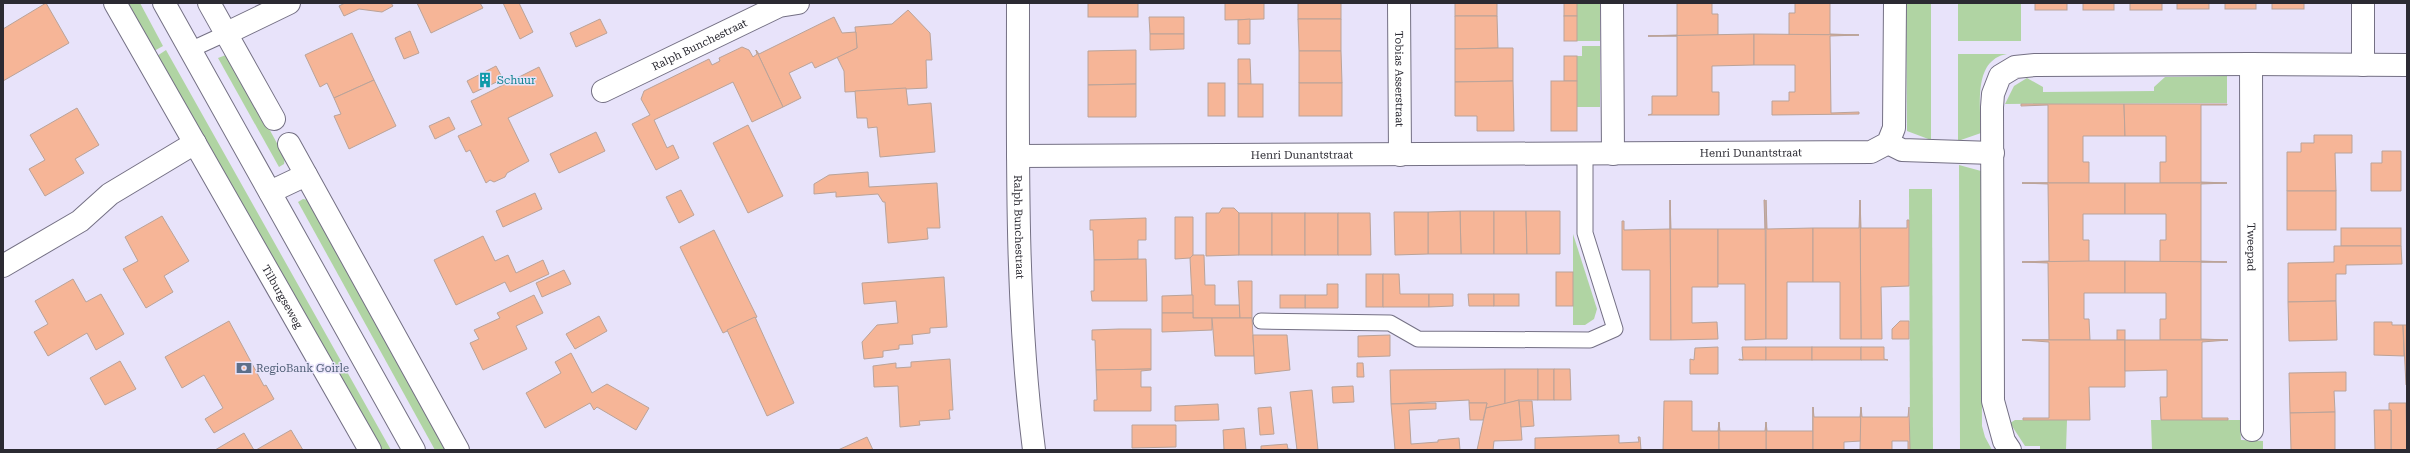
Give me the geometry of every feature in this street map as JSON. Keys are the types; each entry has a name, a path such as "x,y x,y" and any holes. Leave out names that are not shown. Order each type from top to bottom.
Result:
{"street":[{"name":"Tilburgseweg","path":"115,3 370,450"},
{"path":"164,3 414,450"},
{"path":"209,3 274,119"},
{"path":"227,33 289,3"},
{"name":"Ralph Bunchestraat","path":"603,91 779,6 798,3"},
{"name":"Ralph Bunchestraat","path":"1018,3 1018,156 1021,316 1026,384 1034,450"},
{"name":"Tobias Asserstraat","path":"1399,3 1400,155"},
{"path":"1612,3 1613,154"},
{"path":"1895,3 1894,128 1888,144 1902,150 1993,153"},
{"path":"2363,3 2363,65"},
{"path":"2010,450 2004,441 1993,401 1993,94 2000,76 2015,67 2251,64 2407,66"},
{"name":"Tweepad","path":"2251,64 2252,430"},
{"path":"3,266 80,221 110,194 195,144"},
{"path":"288,144 458,450"},
{"name":"Henri Dunantstraat","path":"1018,156 1851,153 1871,152 1888,144"},
{"path":"270,192 306,175"}],"lane":[{"path":"190,50 227,33"},
{"path":"1261,321 1390,324 1418,339 1590,340 1615,329 1586,233 1585,154"}],"green space":[{"path":"126,3 140,3 163,46 154,51"},
{"path":"1577,3 1600,3 1600,41 1577,41"},
{"path":"1906,3 1931,3 1931,140 1907,131"},
{"path":"1958,3 2021,3 2021,41 1958,41"},
{"path":"1582,46 1600,46 1600,107 1577,107 1577,56 1582,56"},
{"path":"166,50 391,450 381,450 157,56"},
{"path":"1958,54 2007,54 1996,58 1988,65 1983,75 1980,99 1981,133 1958,141"},
{"path":"226,55 230,57 285,158 284,164 279,167 218,58"},
{"path":"2227,76 2227,103 2005,104 2014,86 2027,78 2043,87 2043,92 2154,91 2154,87 2165,77"},
{"path":"1959,165 1981,171 1982,426 1985,437 1992,450 1960,450"},
{"path":"1909,189 1932,189 1933,450 1910,450"},
{"path":"303,199 308,200 448,450 435,450 298,202"},
{"path":"1573,234 1597,309 1594,319 1585,325 1573,325"},
{"path":"2015,420 2067,420 2066,450 2040,450 2040,446 2025,446 2010,423"},
{"path":"2151,420 2240,420 2241,440 2263,441 2263,450 2152,450"}],"building":[{"path":"46,3 69,43 3,81 3,29"},
{"path":"345,3 391,3 393,6 382,12 359,9 344,16 339,6"},
{"path":"417,3 480,3 483,8 431,33"},
{"path":"503,3 519,3 533,32 520,39"},
{"path":"1088,3 1138,3 1138,17 1088,17"},
{"path":"1225,3 1264,3 1264,19 1225,20"},
{"path":"1298,3 1341,3 1341,19 1298,19"},
{"path":"1455,3 1497,3 1497,16 1455,16"},
{"path":"1564,3 1577,3 1577,16 1564,16"},
{"path":"1677,3 1712,3 1712,14 1718,14 1718,36 1648,36 1677,35"},
{"path":"1795,3 1830,3 1830,34 1859,35 1789,35 1789,13 1795,13"},
{"path":"2035,3 2067,3 2067,10 2035,10"},
{"path":"2083,3 2114,3 2114,10 2083,10"},
{"path":"2130,3 2162,3 2162,10 2130,10"},
{"path":"2177,3 2209,3 2209,9 2177,9"},
{"path":"2225,3 2256,3 2256,9 2225,9"},
{"path":"2272,3 2304,3 2304,9 2272,9"},
{"path":"908,10 930,33 932,60 926,60 927,88 845,92 844,71 837,57 857,48 855,27 892,24"},
{"path":"1455,16 1497,16 1498,48 1455,49"},
{"path":"1564,16 1577,16 1577,41 1564,41"},
{"path":"834,17 842,33 856,32 857,48 815,68 812,62 789,73 801,98 783,107 756,50 759,54"},
{"path":"1149,17 1184,17 1184,34 1150,34"},
{"path":"600,19 607,33 576,47 570,33"},
{"path":"1250,19 1250,44 1238,44 1238,20"},
{"path":"1298,19 1341,19 1341,51 1299,51"},
{"path":"410,31 419,53 404,59 395,38"},
{"path":"352,33 374,80 334,98 327,83 320,87 305,55"},
{"path":"1150,34 1184,34 1184,49 1150,50"},
{"path":"1754,34 1754,65 1712,66 1712,92 1719,92 1719,115 1648,115 1652,114 1652,96 1677,96 1677,36 1648,36"},
{"path":"1754,34 1859,35 1830,36 1831,113 1859,112 1859,114 1772,115 1772,101 1789,101 1789,92 1795,92 1795,65 1754,65"},
{"path":"742,47 749,50 753,57 757,54 756,50 783,107 752,122 733,82 654,120 667,148 673,145 679,158 656,170 632,124 650,115 641,99 644,91 709,59 712,65 720,61 719,58"},
{"path":"1513,48 1513,81 1455,82 1455,49"},
{"path":"1136,50 1136,84 1088,85 1088,51"},
{"path":"1299,51 1341,51 1342,83 1299,83"},
{"path":"1564,56 1577,56 1577,81 1564,81"},
{"path":"1238,59 1250,59 1251,84 1238,84"},
{"name":"Schuur","path":"496,66 503,79 473,93 467,81"},
{"path":"539,67 553,96 508,118 529,161 507,173 505,177 494,182 490,180 486,183 470,150 466,152 458,136 482,125 471,101"},
{"path":"374,80 396,126 349,149 334,116 341,114 334,98"},
{"path":"1513,81 1514,131 1477,131 1477,116 1455,116 1455,82"},
{"path":"1551,81 1577,81 1577,131 1551,131"},
{"path":"1208,83 1225,83 1225,116 1208,116"},
{"path":"1299,83 1342,83 1342,116 1299,116"},
{"path":"1136,84 1136,117 1088,117 1088,85"},
{"path":"1238,84 1263,84 1263,117 1238,117"},
{"path":"906,88 908,105 931,103 935,152 880,157 877,127 868,128 867,118 857,118 855,91"},
{"path":"2021,104 2124,104 2125,136 2083,136 2083,162 2089,162 2089,183 2048,183 2048,105 2021,106"},
{"path":"2124,104 2227,104 2201,105 2201,182 2227,183 2160,183 2160,162 2166,162 2166,136 2125,136"},
{"path":"77,108 99,145 75,159 84,173 45,196 29,169 45,160 30,135"},
{"path":"449,117 455,129 435,139 429,126"},
{"path":"748,125 783,196 748,213 713,143"},
{"path":"596,132 605,151 559,173 550,154"},
{"path":"2314,135 2352,135 2352,153 2335,153 2336,191 2287,191 2287,152 2301,152 2301,143 2314,143"},
{"path":"2382,151 2401,151 2401,191 2371,191 2371,163 2382,163"},
{"path":"868,172 869,187 937,183 940,228 927,228 928,239 888,243 885,202 883,202 878,194 836,197 836,192 814,194 814,184 829,175"},
{"path":"2022,183 2125,183 2125,214 2083,214 2083,240 2089,240 2089,262 2022,262 2049,261 2048,184"},
{"path":"2125,183 2227,183 2201,184 2201,261 2227,262 2160,262 2160,240 2166,240 2166,214 2125,214"},
{"path":"681,190 694,215 679,223 666,197"},
{"path":"2287,191 2336,191 2336,230 2287,230"},
{"path":"535,193 542,209 503,227 496,211"},
{"path":"1670,200 1671,340 1650,340 1650,270 1622,270 1622,221 1624,221 1624,230 1670,229"},
{"path":"1670,200 1671,229 1718,229 1718,287 1692,287 1692,323 1717,322 1718,339 1671,340"},
{"path":"1765,200 1766,339 1745,340 1745,284 1718,284 1718,229 1765,229"},
{"path":"1766,200 1767,229 1813,228 1813,282 1787,282 1787,339 1766,339"},
{"path":"1860,200 1861,228 1907,228 1907,220 1909,220 1909,286 1881,287 1882,339 1861,339"},
{"path":"1860,200 1861,339 1840,339 1840,282 1813,282 1813,228 1859,228"},
{"path":"1222,208 1234,208 1239,213 1239,255 1206,256 1206,213 1219,213"},
{"path":"1460,211 1494,211 1494,254 1461,254"},
{"path":"1460,211 1461,254 1428,254 1428,212"},
{"path":"1494,211 1526,211 1527,254 1494,254"},
{"path":"1526,211 1560,211 1560,254 1527,254"},
{"path":"1394,212 1428,212 1428,254 1395,255"},
{"path":"1239,213 1272,213 1272,255 1239,255"},
{"path":"1272,213 1305,213 1305,255 1272,255"},
{"path":"1305,213 1338,213 1338,255 1305,255"},
{"path":"1338,213 1370,213 1371,255 1338,255"},
{"path":"162,216 189,261 164,276 173,292 146,308 123,269 138,261 125,237"},
{"path":"1175,217 1193,217 1193,255 1190,258 1175,259"},
{"path":"1146,218 1146,240 1138,240 1138,259 1094,260 1093,230 1090,230 1090,220"},
{"path":"2341,228 2401,228 2401,246 2341,246"},
{"path":"714,230 757,317 723,333 680,247"},
{"path":"483,236 495,261 508,255 516,273 543,260 549,274 510,292 505,282 456,305 434,260"},
{"path":"2334,246 2401,246 2402,264 2346,265 2346,274 2336,274 2336,301 2288,302 2288,263 2334,262"},
{"path":"1193,255 1204,255 1205,285 1215,285 1215,305 1240,305 1240,318 1193,318 1190,258"},
{"path":"1146,259 1147,301 1092,301 1091,291 1094,291 1094,260"},
{"path":"2125,261 2125,293 2084,293 2084,319 2089,319 2090,340 2049,340 2048,263 2022,262"},
{"path":"2125,261 2227,262 2201,262 2201,339 2228,340 2160,340 2160,319 2166,319 2166,293 2125,293"},
{"path":"564,270 571,284 542,297 536,283"},
{"path":"1556,272 1573,272 1573,306 1556,306"},
{"path":"1366,274 1383,274 1383,307 1366,307"},
{"path":"1383,274 1399,274 1400,294 1429,294 1429,307 1383,307"},
{"path":"944,277 947,327 930,328 930,333 912,335 913,344 899,345 899,349 883,351 883,357 864,359 862,342 877,325 898,323 896,301 864,304 862,283"},
{"path":"73,279 86,302 101,294 124,334 96,350 87,333 48,356 34,332 48,324 35,301"},
{"path":"1238,281 1252,281 1252,318 1240,318"},
{"path":"1327,284 1338,284 1338,308 1305,308 1305,295 1327,295"},
{"path":"1429,294 1453,294 1453,306 1429,307"},
{"path":"1468,294 1494,294 1494,306 1469,306"},
{"path":"1494,294 1519,294 1519,306 1494,306"},
{"path":"534,295 543,313 516,326 527,349 483,370 470,343 479,339 474,330 500,318 497,313"},
{"path":"1193,295 1193,313 1162,313 1162,296"},
{"path":"1280,295 1305,295 1305,308 1280,308"},
{"path":"2336,301 2337,340 2289,341 2288,302"},
{"path":"1162,313 1193,313 1193,318 1212,318 1212,330 1162,332"},
{"path":"599,316 607,331 575,349 566,334"},
{"path":"755,317 794,403 767,416 727,330"},
{"path":"1212,318 1252,318 1254,356 1215,356"},
{"path":"229,321 264,386 266,385 274,399 214,433 205,419 223,408 204,375 182,388 165,357"},
{"path":"1900,321 1909,321 1909,339 1892,339 1892,329"},
{"path":"2374,322 2392,322 2392,325 2403,325 2404,356 2374,355"},
{"path":"2403,325 2407,325 2407,385 2406,385"},
{"path":"1151,329 1151,369 1096,370 1095,340 1092,340 1092,330"},
{"path":"2117,330 2125,330 2125,340 2117,340"},
{"path":"1253,335 1287,335 1290,370 1255,374"},
{"path":"1390,335 1390,356 1358,357 1358,336"},
{"path":"2022,340 2125,340 2125,387 2089,387 2090,420 2023,420 2023,418 2049,418 2049,342"},
{"path":"2125,340 2228,340 2202,342 2202,418 2228,418 2228,420 2161,420 2160,397 2167,397 2167,370 2125,371"},
{"path":"1718,347 1718,374 1690,374 1690,359 1694,360 1695,348"},
{"path":"1742,347 1766,347 1766,360 1743,360"},
{"path":"1766,347 1812,347 1812,360 1766,360"},
{"path":"1812,347 1861,347 1861,360 1812,360"},
{"path":"1861,347 1884,347 1884,359 1888,360 1861,360"},
{"path":"571,353 592,393 607,384 649,408 636,430 597,407 594,410 590,403 545,428 526,393 561,373 555,362"},
{"path":"950,359 953,410 949,410 950,419 919,421 920,425 900,427 898,386 874,387 873,366 896,363 896,368 911,367 911,362"},
{"path":"120,361 136,389 105,405 90,378"},
{"path":"1357,363 1363,363 1364,377 1357,377"},
{"path":"1151,369 1141,371 1141,387 1151,387 1151,411 1094,411 1094,400 1097,400 1096,370"},
{"path":"1505,369 1505,404 1486,408 1487,403 1469,403 1469,400 1391,404 1390,370"},
{"path":"1505,369 1538,369 1538,400 1519,400 1505,404"},
{"path":"1538,369 1554,369 1554,400 1538,400"},
{"path":"1554,369 1570,369 1571,400 1554,400"},
{"path":"2346,372 2346,391 2334,391 2335,412 2290,413 2289,373"},
{"path":"1353,386 1354,402 1333,403 1332,387"},
{"path":"1312,390 1318,450 1297,450 1290,392"},
{"path":"1519,400 1522,440 1494,441 1493,450 1477,450 1486,408"},
{"path":"1519,401 1532,401 1534,426 1521,427"},
{"path":"1664,401 1692,401 1692,431 1718,431 1719,422 1719,450 1663,450"},
{"path":"1436,403 1436,409 1409,410 1411,444 1438,442 1438,440 1459,438 1460,450 1395,450 1391,404"},
{"path":"1469,403 1487,403 1483,420 1470,420"},
{"path":"2389,403 2406,403 2407,450 2391,450 2391,410 2389,410"},
{"path":"1218,404 1219,420 1175,421 1175,406"},
{"path":"1271,407 1274,434 1260,435 1258,408"},
{"path":"1813,407 1814,417 1860,417 1861,407 1861,441 1844,442 1844,450 1813,450"},
{"path":"1861,407 1862,417 1908,417 1909,407 1910,450 1908,450 1908,441 1892,441 1892,450 1860,450"},
{"path":"2374,410 2391,410 2391,450 2375,450"},
{"path":"2335,412 2335,450 2291,450 2290,413"},
{"path":"1719,422 1720,431 1765,431 1766,422 1766,450 1719,450"},
{"path":"1766,422 1767,431 1813,431 1813,450 1766,450"},
{"path":"1132,425 1176,425 1176,447 1132,448"},
{"path":"1244,428 1246,450 1224,450 1223,430"},
{"path":"291,430 303,450 256,450"},
{"path":"244,433 254,450 215,450"},
{"path":"1619,435 1619,443 1639,442 1638,437 1640,437 1641,450 1535,450 1535,438"},
{"path":"867,437 873,450 838,450"},
{"path":"1287,444 1288,449 1297,450 1261,450 1261,446"}],"place":[{"name":"Schuur","path":"485,80"},
{"name":"RegioBank Goirle","path":"244,368"}]}
